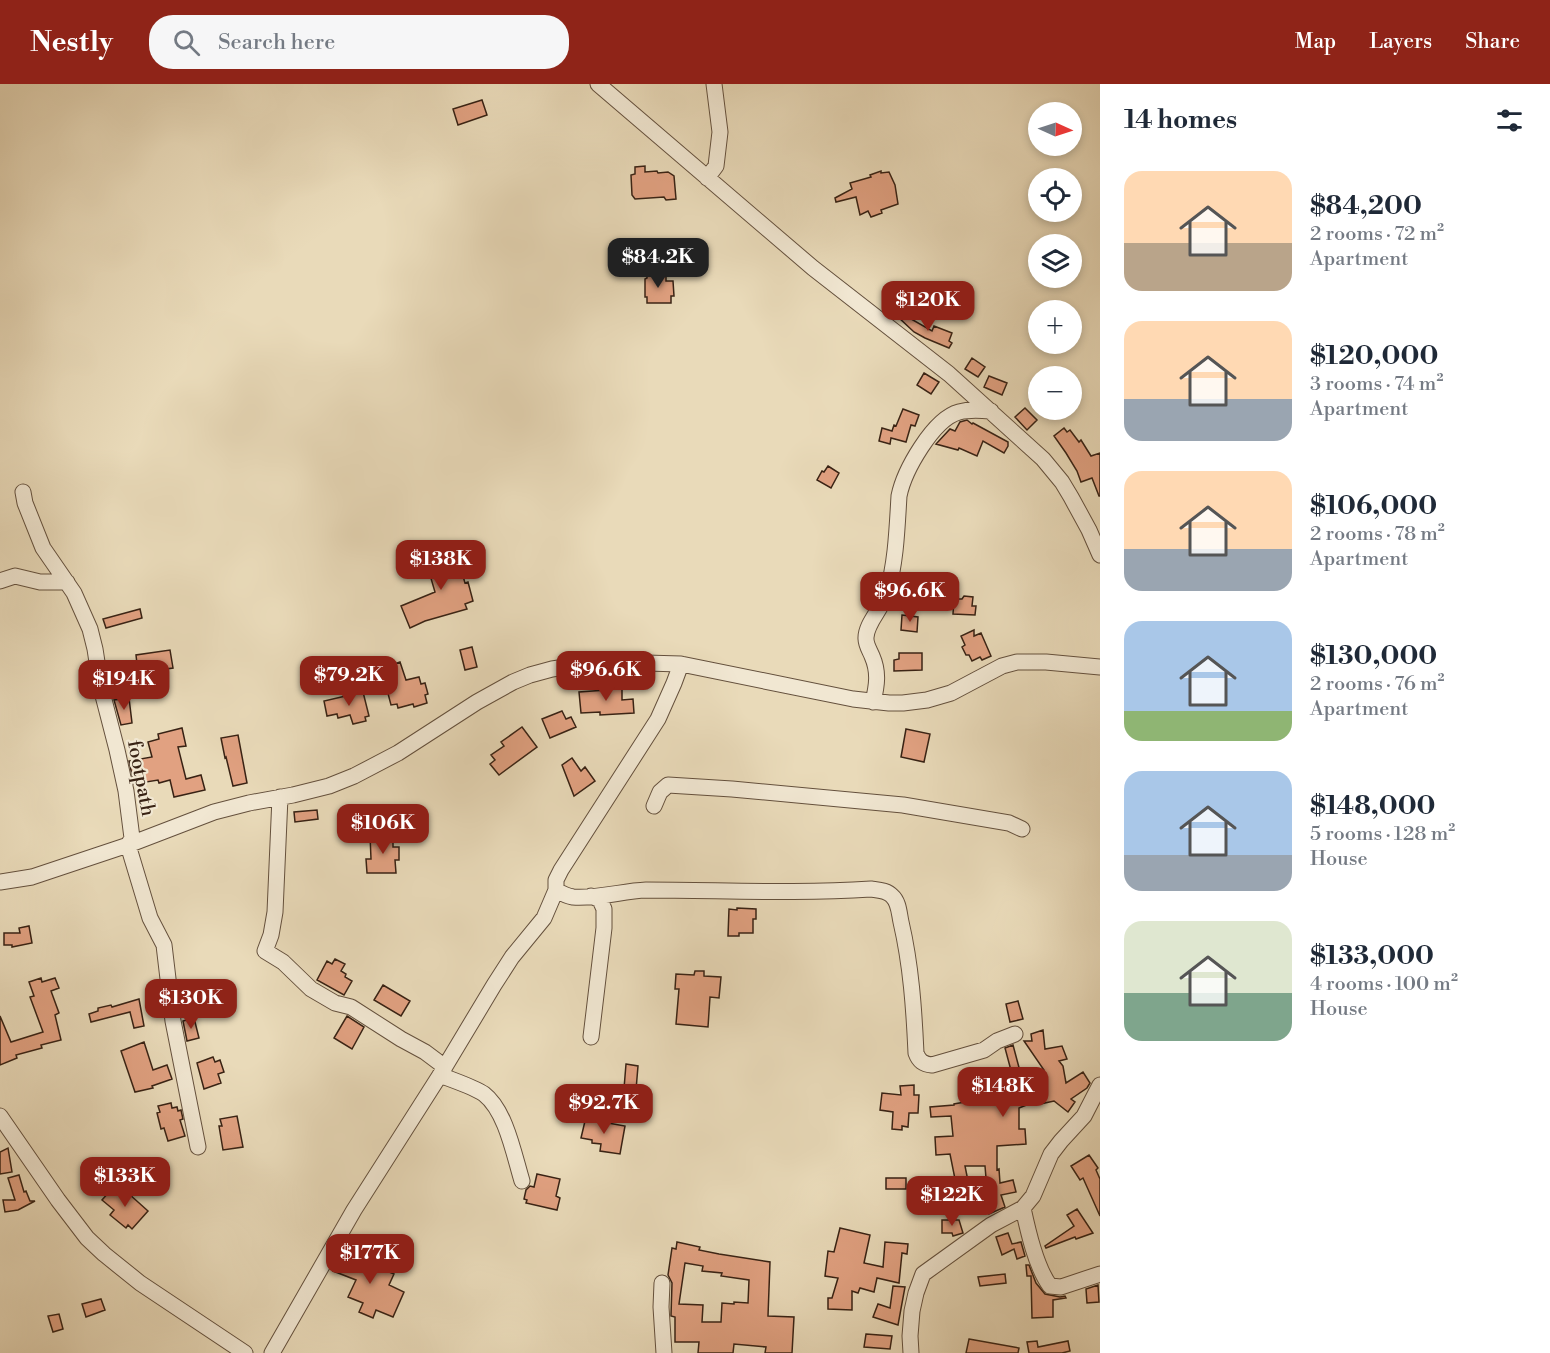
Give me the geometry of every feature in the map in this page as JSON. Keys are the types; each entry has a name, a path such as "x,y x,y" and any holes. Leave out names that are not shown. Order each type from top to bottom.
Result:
{"street":[{"path":"598,84 813,268 949,374 1043,459 1062,482 1081,514 1100,555"},
{"path":"707,178 716,166 720,132 714,84"},
{"path":"873,702 878,678 876,666 865,640 868,627 882,606 891,577 895,558 899,496 906,474 928,437 942,420 957,412 991,411"},
{"name":"footpath","path":"23,492 43,548 74,593 90,629 129,809 132,838 128,845"},
{"path":"0,581 15,576 40,582 67,582"},
{"path":"0,882 32,878 214,812 329,786 398,753 477,702 513,682 552,669 610,662 681,664 853,699 903,703 938,698 1002,666 1017,662 1100,667"},
{"path":"272,1353 354,1210 512,957 544,918 556,890 556,880 561,870 658,718 681,664"},
{"path":"654,806 660,792 668,785 722,788 903,805 1009,822 1023,829"},
{"path":"280,798 274,912 271,935 265,951 283,962 311,989 335,1003 351,1006 424,1052 442,1071 483,1093 495,1106 504,1124 522,1181"},
{"path":"128,845 150,918 164,945 173,1022 198,1147"},
{"path":"556,890 571,897 636,890 771,892 883,890 891,894 897,903 905,939 912,989 916,1053 919,1060 924,1064 932,1065 984,1050 997,1041 1015,1034"},
{"path":"591,896 600,900 604,909 604,928 591,1037"},
{"path":"911,1353 912,1311 922,1274 992,1225 1023,1208 1033,1196 1051,1154 1084,1116 1099,1092"},
{"path":"0,1116 87,1238 140,1283 239,1351"},
{"path":"1023,1208 1028,1232 1044,1278 1050,1286 1060,1287 1100,1274"},
{"path":"662,1283 664,1353"}],"building":[{"path":"482,100 487,115 458,125 453,109"},
{"path":"645,166 645,172 668,172 674,176 676,199 666,200 664,197 635,199 632,195 631,175 635,174 635,167"},
{"path":"881,171 881,173 889,172 895,185 898,204 881,210 882,213 871,217 868,211 860,215 856,197 836,202 835,198 852,189 850,183 871,177 870,175"},
{"path":"647,272 666,274 666,281 673,281 674,296 671,296 671,303 647,303 645,279"},
{"path":"899,312 932,331 934,326 952,333 949,341 952,343 949,348 914,332 897,316"},
{"path":"972,358 985,367 978,377 965,369"},
{"path":"924,373 939,382 931,394 917,385"},
{"path":"989,376 1007,383 1002,395 984,387"},
{"path":"1025,408 1028,411 1028,420 1037,420 1027,430 1015,417"},
{"path":"903,409 919,415 915,426 911,425 906,442 891,438 890,444 879,441 882,428 892,431"},
{"path":"967,420 1008,442 1004,453 983,441 977,456 959,448 958,450 936,444 950,429 955,431 960,422"},
{"path":"1064,428 1067,432 1070,430 1079,442 1081,440 1091,456 1100,453 1100,496 1092,478 1081,482 1077,471 1054,436"},
{"path":"828,466 839,473 831,488 817,480"},
{"path":"455,548 473,601 465,604 467,609 425,621 410,628 401,606 435,592 427,557"},
{"path":"964,596 973,597 972,606 976,606 975,615 953,614 954,599 962,599"},
{"path":"140,609 142,618 106,628 103,619"},
{"path":"902,615 918,617 917,632 901,630"},
{"path":"974,630 974,636 981,633 991,656 982,660 980,657 972,661 962,647 965,645 961,636"},
{"path":"472,647 477,667 465,670 460,650"},
{"path":"170,650 173,668 138,673 136,655"},
{"path":"899,653 922,653 922,670 894,671 894,660 899,659"},
{"path":"400,662 406,680 419,677 421,684 425,683 428,694 425,695 427,703 398,708 397,704 391,705 386,686 389,685 383,668"},
{"path":"606,687 622,687 622,700 633,699 634,713 600,715 600,712 581,713 579,692 606,690"},
{"path":"363,692 369,716 365,717 366,721 353,724 350,715 338,718 337,714 327,716 324,701"},
{"path":"129,698 132,723 121,725 114,700"},
{"path":"562,711 566,719 571,717 576,727 550,738 542,719"},
{"path":"522,727 537,747 499,775 490,764 495,760 491,755 504,746 501,742"},
{"path":"182,728 186,746 178,747 186,779 201,775 205,790 174,797 170,780 134,784 129,761 152,757 148,742 159,739 158,734"},
{"path":"906,729 930,734 924,762 901,757"},
{"path":"238,735 247,783 233,786 221,738"},
{"path":"572,758 581,771 585,767 595,781 574,796 562,765"},
{"path":"317,810 318,819 295,822 294,812"},
{"path":"393,834 393,847 399,847 399,860 395,860 396,873 367,873 366,859 371,859 370,835"},
{"path":"737,908 756,909 753,933 728,936 729,909 737,910"},
{"path":"29,926 32,943 12,947 12,945 4,945 4,933 20,933 19,928"},
{"path":"335,959 345,964 341,971 352,981 344,995 317,980 327,961 332,964"},
{"path":"695,971 704,971 704,976 721,977 719,998 710,997 708,1027 676,1024 679,989 675,989 676,974 694,975"},
{"path":"41,978 42,982 55,978 59,988 51,991 59,1013 55,1015 61,1040 16,1055 17,1058 0,1065 0,1016 11,1042 43,1032 30,997 34,996 29,982"},
{"path":"383,985 410,1001 401,1016 374,1000"},
{"path":"139,999 144,1026 134,1028 130,1012 91,1022 89,1014 98,1011 98,1008 111,1005 112,1007"},
{"path":"1018,1001 1023,1019 1010,1022 1006,1004"},
{"path":"347,1016 364,1027 352,1049 334,1038"},
{"path":"194,1018 199,1038 187,1041 183,1021"},
{"path":"1043,1030 1045,1049 1062,1046 1067,1059 1059,1061 1063,1066 1066,1083 1083,1072 1090,1083 1087,1088 1071,1099 1075,1102 1068,1112 1054,1101 1040,1104 1039,1100 1019,1108 1019,1129 1025,1129 1026,1144 997,1146 997,1170 999,1169 1000,1183 1013,1180 1016,1192 1001,1195 1005,1207 989,1214 985,1166 965,1166 968,1181 956,1184 950,1154 936,1155 935,1137 953,1136 951,1116 931,1117 930,1107 971,1101 968,1080 981,1079 981,1089 999,1088 1002,1101 1021,1099 1016,1079 1044,1070 1024,1041 1032,1041 1031,1034"},
{"path":"144,1042 153,1070 167,1065 172,1079 152,1086 153,1088 135,1092 121,1051"},
{"path":"1013,1045 1021,1075 1013,1078 1005,1048"},
{"path":"213,1057 215,1062 220,1060 224,1072 218,1074 221,1083 204,1089 197,1063"},
{"path":"626,1064 638,1066 634,1114 622,1113"},
{"path":"914,1085 914,1095 919,1095 918,1113 909,1113 908,1127 902,1126 902,1130 892,1129 893,1112 880,1110 882,1093 901,1095 900,1086"},
{"path":"171,1103 172,1108 177,1107 178,1111 181,1110 183,1119 180,1120 185,1136 168,1141 164,1128 161,1129 157,1113 160,1112 158,1106"},
{"path":"237,1116 243,1147 223,1150 220,1119"},
{"path":"588,1118 625,1126 620,1154 600,1151 601,1144 581,1138 585,1121"},
{"path":"8,1148 12,1172 0,1174 0,1152"},
{"path":"1089,1155 1098,1168 1096,1170 1100,1179 1100,1216 1083,1178 1080,1180 1071,1166"},
{"path":"537,1174 560,1179 556,1196 560,1198 557,1210 526,1203 527,1200 524,1199 526,1190 530,1186 534,1187"},
{"path":"19,1175 24,1192 26,1191 30,1201 35,1201 18,1210 5,1212 3,1200 15,1200 8,1178"},
{"path":"886,1178 906,1178 906,1189 886,1189"},
{"path":"119,1185 148,1211 132,1229 128,1225 126,1228 110,1215 114,1210 102,1200"},
{"path":"1077,1209 1093,1233 1046,1248 1045,1246 1074,1226 1067,1215"},
{"path":"942,1220 959,1220 963,1233 953,1236 952,1233 942,1233"},
{"path":"840,1228 870,1235 864,1263 883,1267 885,1242 908,1244 907,1254 902,1253 899,1283 877,1278 874,1292 860,1288 858,1293 852,1291 852,1310 828,1309 828,1298 832,1298 838,1278 825,1276 828,1251 834,1252"},
{"path":"1008,1233 1012,1244 1021,1242 1025,1256 1017,1259 1014,1249 1002,1255 996,1237"},
{"path":"677,1242 700,1247 699,1250 770,1262 768,1316 794,1317 792,1353 765,1353 766,1347 734,1344 733,1353 698,1353 699,1342 675,1342 675,1317 671,1316 672,1283 668,1275 672,1248 676,1249","holes":["685,1263 703,1266 702,1271 749,1280 748,1303 722,1303 721,1322 702,1322 703,1305 679,1304"]},
{"path":"343,1249 359,1256 358,1259 394,1274 389,1285 404,1292 393,1317 376,1310 373,1318 359,1312 363,1303 348,1297 356,1280 333,1271"},
{"path":"1026,1265 1029,1265 1036,1283 1045,1294 1065,1296 1066,1298 1053,1300 1053,1317 1032,1318 1031,1276 1027,1276"},
{"path":"1005,1274 1006,1283 980,1286 978,1277"},
{"path":"1098,1285 1099,1302 1087,1303 1086,1289"},
{"path":"893,1286 905,1287 898,1325 873,1317 878,1304 890,1308"},
{"path":"101,1299 105,1310 86,1317 82,1304"},
{"path":"59,1314 63,1329 53,1332 48,1316"},
{"path":"866,1334 892,1336 890,1349 864,1347"},
{"path":"969,1339 1019,1348 1018,1353 966,1353"},
{"path":"1037,1341 1038,1347 1068,1341 1070,1351 1029,1353 1027,1342"}]}
